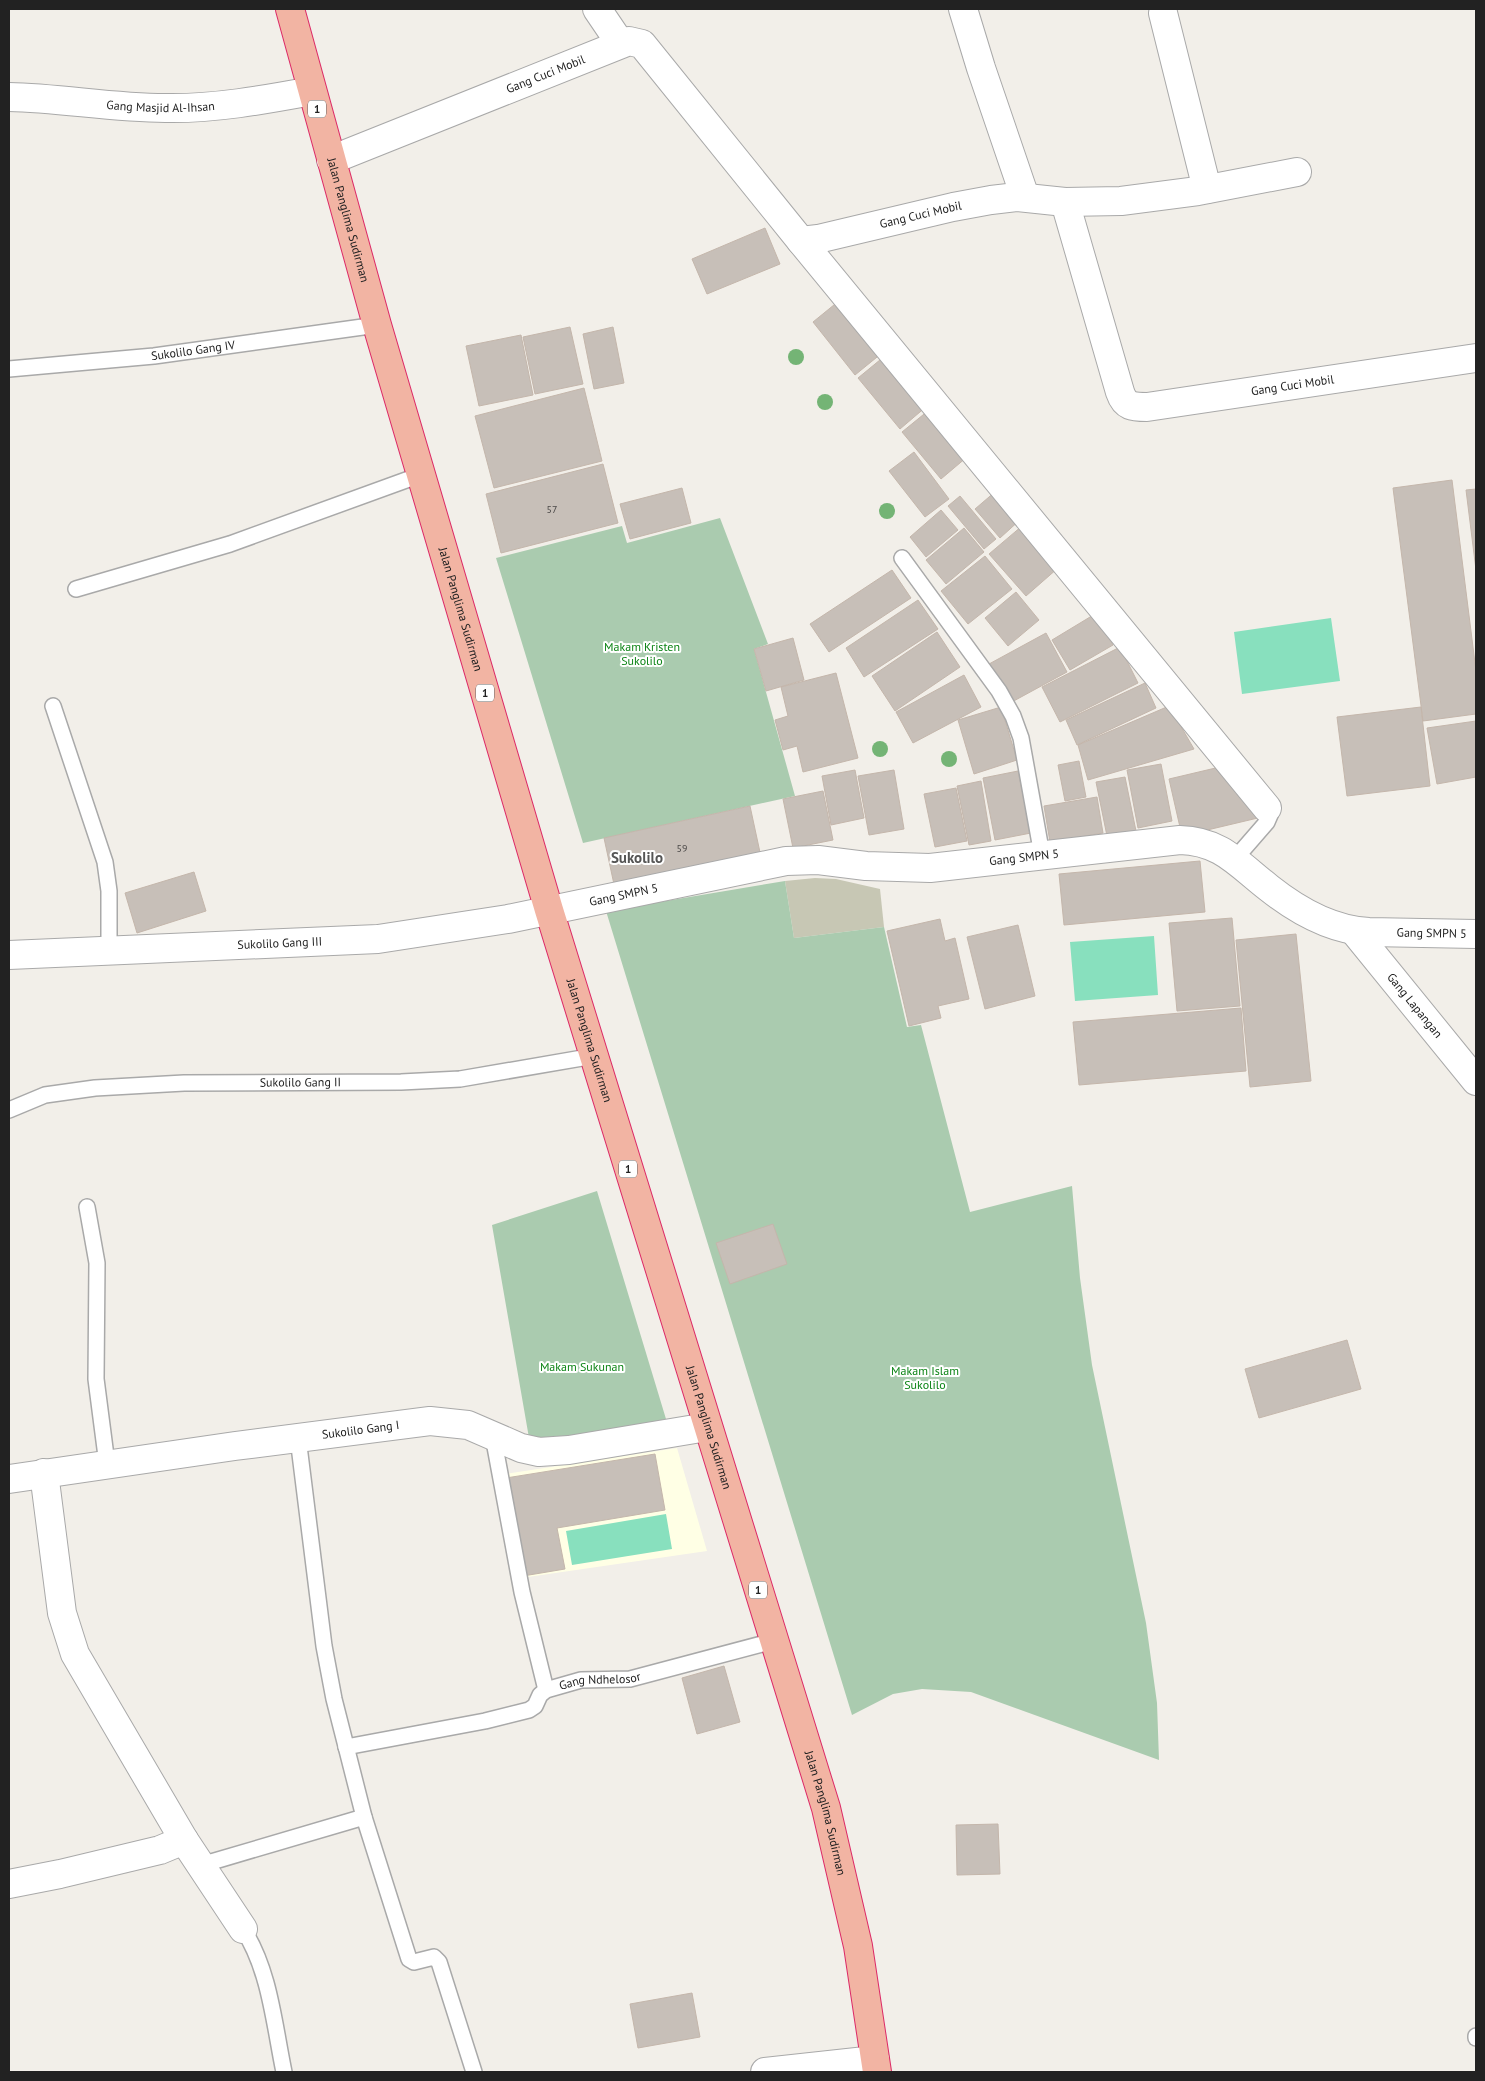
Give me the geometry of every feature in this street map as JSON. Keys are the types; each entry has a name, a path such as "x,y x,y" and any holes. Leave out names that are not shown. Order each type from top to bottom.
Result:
{"highway":[{"name":"Jalan Panglima Sudirman","path":"290,9 420,475 549,910 773,1641 813,1762 858,1946 876,2066"}],"street":[{"path":"597,9 620,43"},
{"path":"963,9 981,68 1026,197"},
{"path":"1163,13 1208,188"},
{"name":"Gang Cuci Mobil","path":"331,160 620,43 633,41 642,44 802,241 818,240 967,204 1026,197 1065,202 1120,392 1126,404 1131,406 1147,407 1476,358"},
{"name":"Gang Masjid Al-Ihsan","path":"9,97 140,107 188,108 226,106 312,91"},
{"path":"1065,202 1121,201 1297,172"},
{"path":"802,241 1267,808"},
{"name":"Gang SMPN 5","path":"549,910 786,861 818,860 866,866 908,868 946,867 1168,840 1187,840 1205,842 1214,846 1268,888 1294,905 1330,924 1354,931 1476,934"},
{"name":"Sukolilo Gang III","path":"9,955 378,939 508,919 549,910"},
{"name":"Gang Lapangan","path":"1354,931 1476,1081"},
{"name":"Sukolilo Gang I","path":"9,1479 430,1421 468,1425 530,1451 554,1452 707,1427"},
{"path":"44,1473 62,1613 75,1654 184,1840 243,1929"},
{"path":"9,1884 160,1850 184,1840"},
{"path":"765,2072 876,2066"}],"lane":[{"name":"Sukolilo Gang IV","path":"9,369 154,356 377,325"},
{"path":"76,589 230,544 420,475"},
{"path":"902,558 999,691 1013,716 1021,738 1042,855"},
{"path":"54,706 105,862 109,892 109,951"},
{"path":"1234,860 1267,822 1270,815 1267,808"},
{"name":"Sukolilo Gang II","path":"9,1110 45,1095 67,1090 194,1083 368,1083 460,1079 594,1056"},
{"path":"88,1207 97,1262 96,1379 107,1464"},
{"path":"494,1436 522,1592 546,1690"},
{"path":"298,1438 324,1646 334,1700 364,1817 408,1959 414,1962 429,1957 437,1959 474,2072"},
{"name":"Gang Ndhelosor","path":"346,1747 520,1712 536,1706 540,1695 546,1690 588,1678 630,1679 773,1641"},
{"path":"201,1864 364,1817"},
{"path":"243,1929 253,1944 262,1969 284,2072"}],"shaded area":[{"path":"815,878 836,879 880,889 884,927 794,938 785,881"},
{"path":"677,1448 707,1551 521,1578 504,1474"}],"green space":[{"name":"Makam Kristen Sukolilo","path":"720,518 768,644 754,649 795,796 583,843 496,558 622,526 627,543"},
{"path":"1331,618 1340,681 1242,694 1234,632"},
{"name":"Makam Islam Sukolilo","path":"785,881 794,938 884,927 907,1027 921,1025 970,1212 1072,1186 1080,1278 1092,1365 1146,1623 1157,1703 1159,1760 971,1692 922,1689 893,1694 852,1715 606,911"},
{"path":"1154,936 1158,995 1075,1001 1070,942"},
{"name":"Makam Sukunan","path":"597,1191 666,1419 598,1433 564,1437 529,1438 492,1225"},
{"path":"666,1514 672,1549 572,1565 566,1531"}],"building":[{"path":"765,228 780,264 707,294 692,259"},
{"path":"840,300 882,353 855,375 813,322"},
{"path":"570,327 583,384 535,394 523,337"},
{"path":"613,327 624,383 594,389 583,334"},
{"path":"521,335 533,395 479,406 466,346"},
{"path":"886,355 927,406 900,429 858,378"},
{"path":"584,388 602,461 494,488 475,416"},
{"path":"929,410 967,457 941,479 902,432"},
{"path":"914,452 949,499 925,517 889,471"},
{"path":"603,464 618,523 501,553 486,494"},
{"path":"1452,480 1476,671 1476,714 1423,721 1393,488"},
{"path":"682,488 691,523 630,539 620,504"},
{"path":"1476,489 1476,570 1466,490"},
{"path":"996,491 1021,519 1000,538 975,509"},
{"path":"960,496 996,539 984,549 948,506"},
{"path":"941,510 958,530 926,557 910,537"},
{"path":"1022,526 1058,568 1026,596 989,554"},
{"path":"964,528 984,552 946,584 926,560"},
{"path":"985,556 1012,589 968,624 941,591"},
{"path":"892,570 911,598 829,652 810,624"},
{"path":"1016,592 1039,620 1008,646 985,618"},
{"path":"918,600 938,629 864,677 846,648"},
{"path":"1095,614 1113,645 1070,670 1052,640"},
{"path":"937,632 960,667 895,711 872,676"},
{"path":"1046,633 1067,672 1010,703 989,664"},
{"path":"793,638 804,680 766,691 754,649"},
{"path":"1120,647 1138,683 1060,722 1042,687"},
{"path":"836,673 858,758 803,772 797,746 783,750 775,720 788,716 781,687"},
{"path":"964,675 981,707 913,743 896,712"},
{"path":"1145,683 1156,708 1077,745 1066,720"},
{"path":"1169,706 1194,749 1088,780 1078,745"},
{"path":"1001,707 1017,760 974,774 958,720"},
{"path":"1421,707 1430,786 1347,796 1337,717"},
{"path":"1476,721 1476,777 1437,784 1427,728"},
{"path":"1079,761 1086,797 1065,801 1058,765"},
{"path":"1161,764 1172,821 1138,828 1127,770"},
{"path":"1224,766 1262,817 1182,836 1169,779"},
{"path":"855,770 864,818 831,825 822,776"},
{"path":"894,770 904,829 869,835 858,776"},
{"path":"1018,771 1031,833 995,840 983,778"},
{"path":"1125,777 1136,831 1107,836 1096,782"},
{"path":"981,781 991,841 969,845 957,786"},
{"path":"956,788 967,841 935,847 924,794"},
{"path":"823,791 833,840 793,848 783,799"},
{"path":"1097,797 1103,833 1050,842 1044,806"},
{"path":"750,806 761,857 615,889 604,838"},
{"path":"1200,861 1205,912 1064,925 1059,874"},
{"path":"194,872 206,911 137,933 125,893"},
{"path":"1232,918 1240,1006 1177,1011 1169,923"},
{"path":"940,919 945,941 955,938 969,999 938,1006 941,1018 909,1026 887,931"},
{"path":"1018,925 1035,996 985,1009 967,937"},
{"path":"1296,934 1311,1081 1250,1087 1236,940"},
{"path":"1241,1008 1246,1071 1079,1085 1073,1022"},
{"path":"773,1224 787,1264 730,1284 716,1243"},
{"path":"1347,1340 1361,1389 1259,1418 1245,1369"},
{"path":"655,1454 665,1510 557,1528 565,1569 523,1576 506,1478"},
{"path":"724,1666 740,1722 697,1734 682,1678"},
{"path":"998,1824 1000,1874 957,1875 956,1825"},
{"path":"692,1993 700,2037 638,2048 630,2004"}],"district":[{"name":"Sukolilo","path":"637,858"}]}
